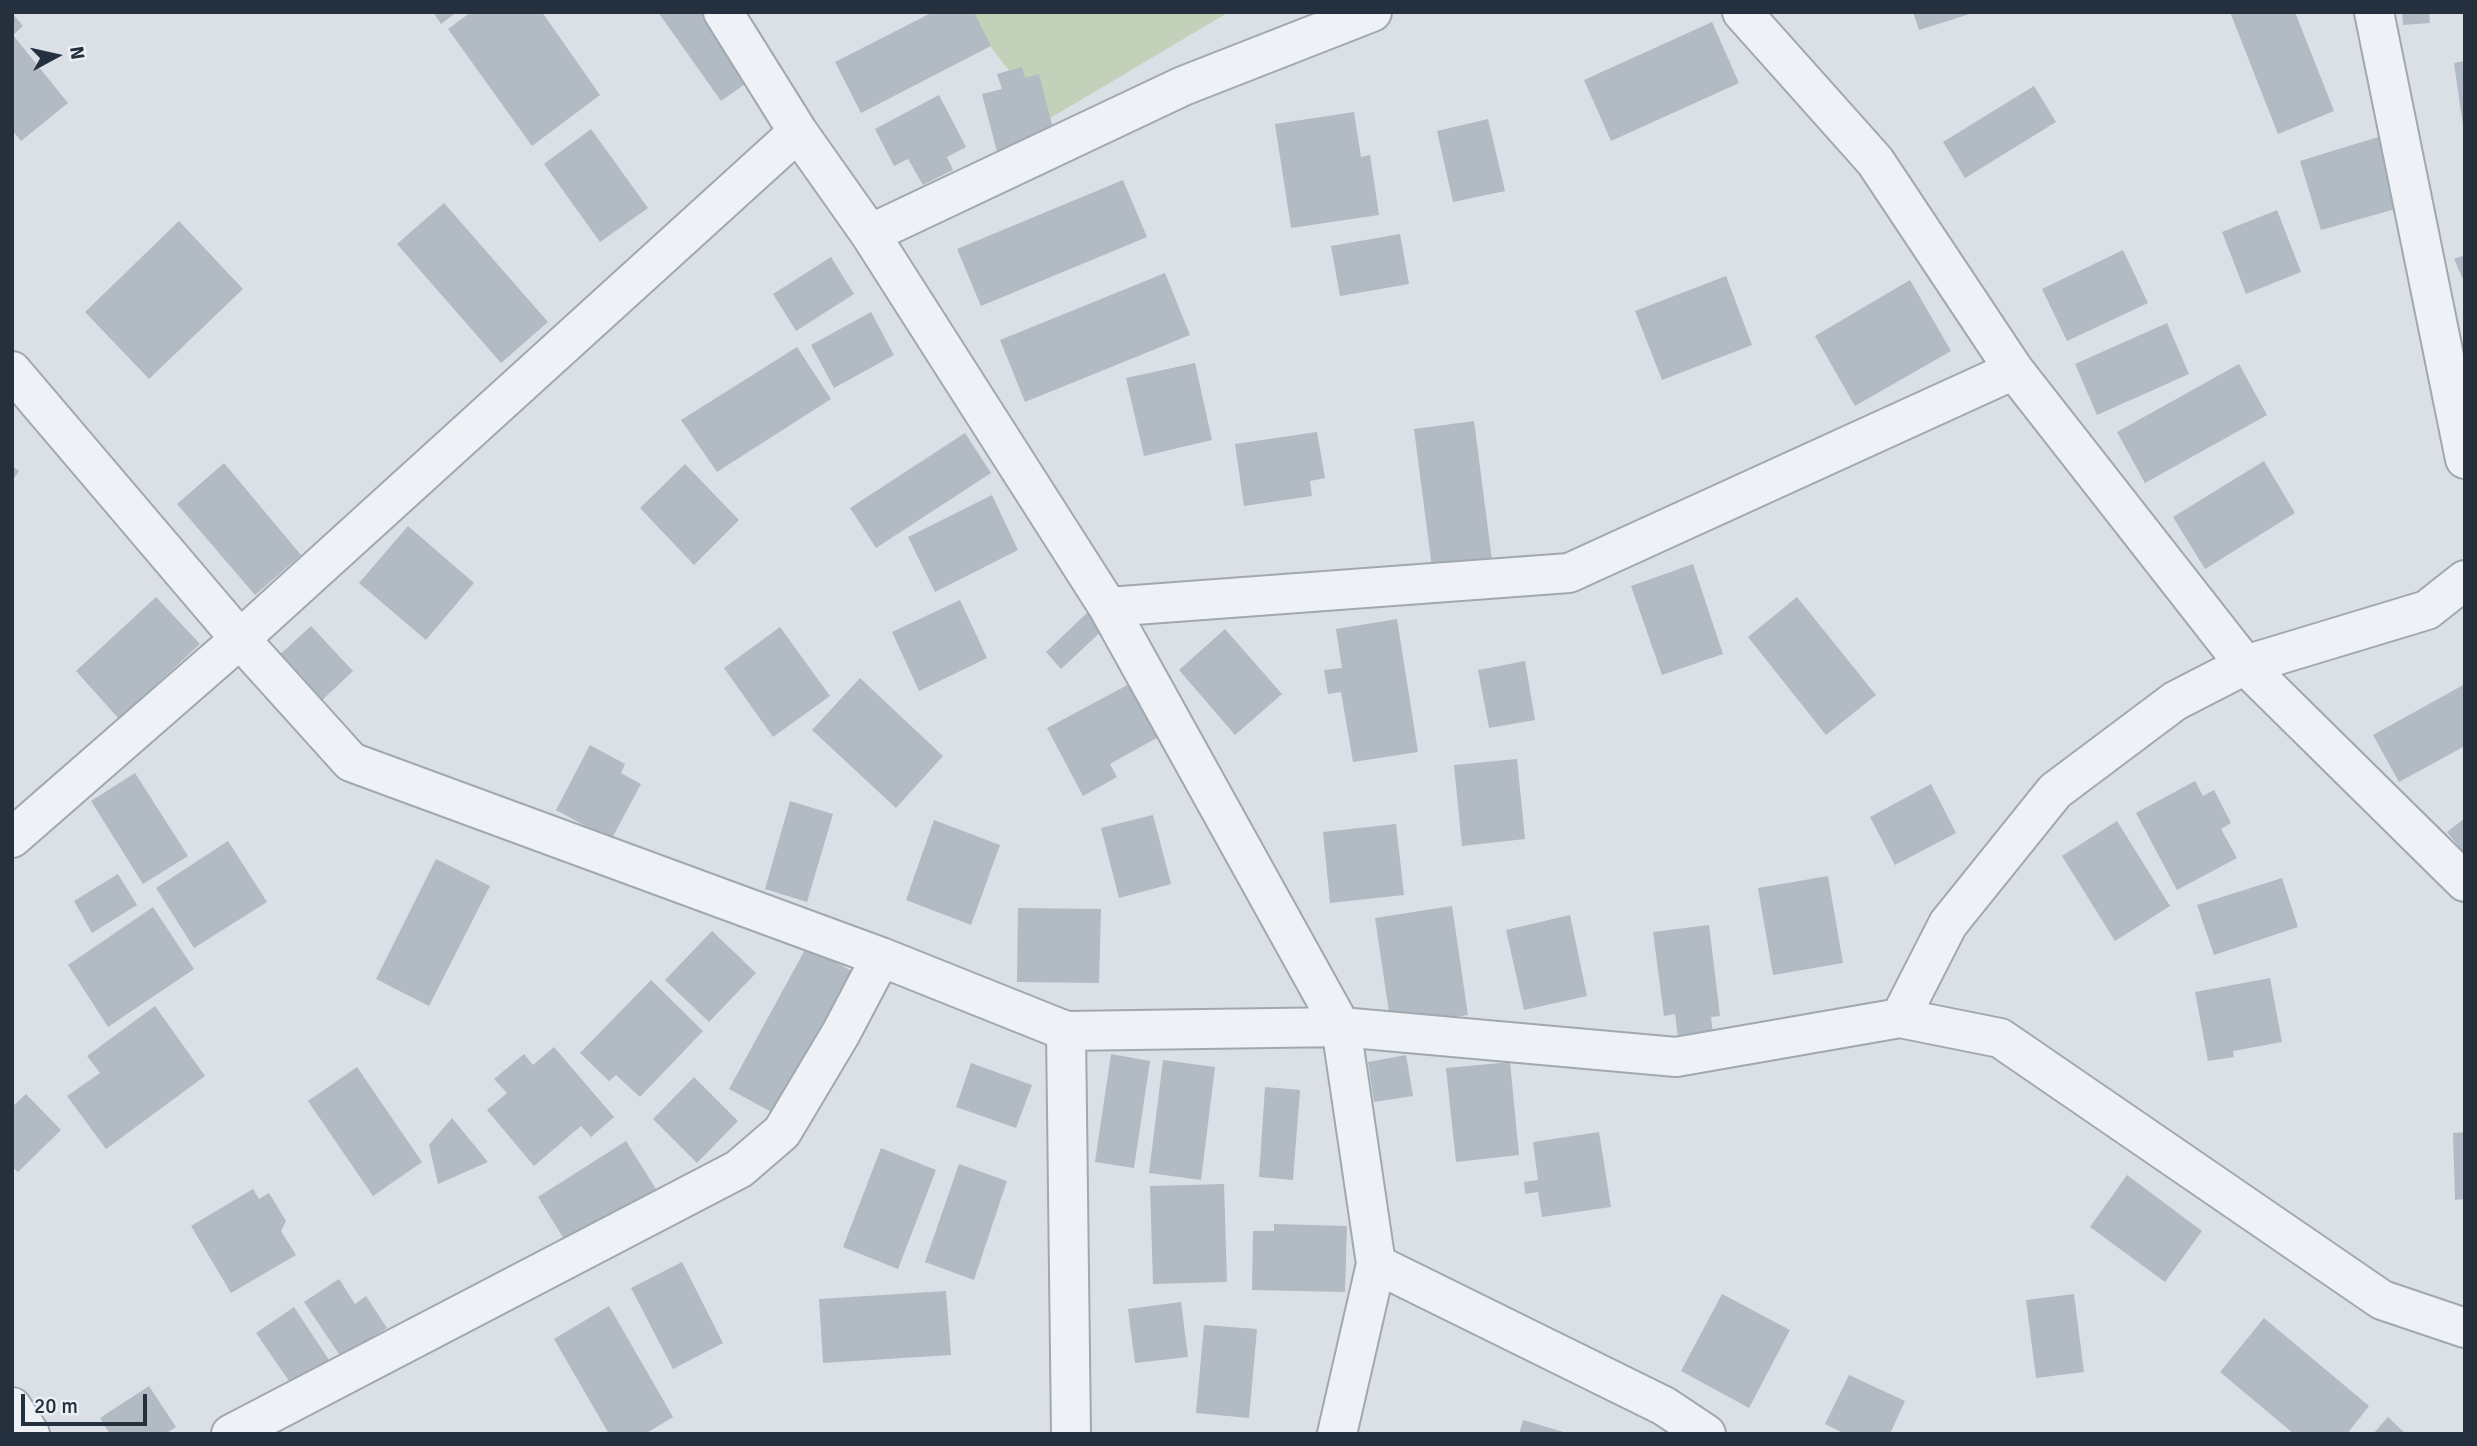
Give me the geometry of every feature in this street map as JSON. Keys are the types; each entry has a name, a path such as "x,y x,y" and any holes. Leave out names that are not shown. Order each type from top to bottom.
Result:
{"street":[{"path":"723,12 798,132 870,234 1108,607 1341,1027 1376,1264 1336,1434"},
{"path":"870,234 1183,86 1372,12"},
{"path":"1742,12 1875,161 2014,370 2245,665 2465,882"},
{"path":"2374,12 2465,459"},
{"path":"12,838 240,639 798,132"},
{"path":"1108,607 1569,573 2014,370"},
{"path":"12,371 240,639 351,762 881,957 1066,1031 1341,1027 1676,1057 1900,1018 2000,1038 2382,1300 2465,1328"},
{"path":"1900,1018 1948,925 2055,791 2175,701 2245,665 2427,610 2465,580"},
{"path":"231,1434 740,1169 782,1132 841,1034 881,957"},
{"path":"1066,1031 1071,1434"},
{"path":"1376,1264 1664,1406 1706,1434"},
{"path":"12,1407 30,1434"}],"green space":[{"path":"964,12 1229,12 1047,120"}],"building":[{"path":"433,12 457,12 441,24"},
{"path":"471,12 542,12 600,95 532,146 448,29"},
{"path":"658,12 710,12 755,77 721,101"},
{"path":"933,12 974,12 991,46 861,113 835,62"},
{"path":"1913,12 1972,12 1973,13 1919,30"},
{"path":"2230,12 2295,12 2334,111 2278,134"},
{"path":"2402,12 2429,12 2430,23 2403,25"},
{"path":"12,13 23,26 13,35 68,103 21,141 12,130"},
{"path":"1712,22 1739,83 1611,141 1584,80"},
{"path":"2465,61 2465,126 2463,126 2454,63"},
{"path":"1022,67 1025,78 1039,74 1055,136 997,152 982,94 1002,89 997,74"},
{"path":"2034,86 2056,122 1965,178 1943,142"},
{"path":"939,95 966,147 947,157 953,170 923,185 908,159 894,166 875,129"},
{"path":"1354,112 1361,157 1370,155 1379,215 1291,228 1275,124"},
{"path":"1488,119 1505,191 1453,202 1437,131"},
{"path":"591,129 648,208 600,242 544,164"},
{"path":"2378,137 2399,208 2321,230 2300,161"},
{"path":"1123,180 1147,237 981,306 957,249"},
{"path":"444,203 548,322 501,363 397,244"},
{"path":"2277,210 2301,272 2246,294 2222,232"},
{"path":"179,221 243,289 149,379 85,312"},
{"path":"1400,234 1409,284 1340,296 1331,246"},
{"path":"2123,250 2148,303 2067,341 2042,289"},
{"path":"2465,255 2465,284 2454,259"},
{"path":"831,257 854,294 796,331 773,294"},
{"path":"1165,273 1190,335 1025,402 1000,340"},
{"path":"1726,276 1752,345 1662,380 1635,311"},
{"path":"1910,280 1951,351 1855,406 1815,336"},
{"path":"871,312 894,355 834,388 811,345"},
{"path":"2167,323 2189,374 2097,415 2075,364"},
{"path":"797,347 831,399 717,472 681,420"},
{"path":"1195,363 1212,440 1144,456 1126,378"},
{"path":"2239,364 2267,415 2145,483 2117,432"},
{"path":"1474,421 1492,560 1432,568 1414,429"},
{"path":"1317,432 1325,478 1310,481 1312,496 1244,506 1235,444"},
{"path":"965,433 991,473 876,548 850,508"},
{"path":"2264,461 2295,513 2205,569 2173,517"},
{"path":"224,463 301,555 255,595 177,504"},
{"path":"685,464 739,520 694,565 640,508"},
{"path":"12,466 19,471 12,481"},
{"path":"992,495 1018,550 935,592 908,537"},
{"path":"408,526 474,583 426,640 359,583"},
{"path":"1693,564 1723,654 1662,675 1631,586"},
{"path":"156,597 200,644 119,719 76,671"},
{"path":"1797,597 1876,695 1826,735 1748,637"},
{"path":"960,600 987,658 919,691 892,632"},
{"path":"1090,610 1106,627 1061,669 1046,652"},
{"path":"1397,619 1418,752 1353,762 1341,692 1328,694 1324,670 1342,668 1336,629"},
{"path":"311,626 353,671 318,704 276,658"},
{"path":"780,627 830,696 773,737 724,668"},
{"path":"1225,629 1282,694 1235,735 1179,670"},
{"path":"1525,661 1535,720 1489,728 1478,670"},
{"path":"860,678 943,756 896,808 812,730"},
{"path":"1133,682 1162,735 1110,764 1117,777 1083,796 1047,728"},
{"path":"2465,684 2465,746 2399,782 2373,735"},
{"path":"590,745 625,764 621,773 641,784 611,840 556,810"},
{"path":"1517,759 1525,839 1462,846 1454,765"},
{"path":"135,773 188,856 143,884 91,801"},
{"path":"2195,781 2203,796 2214,790 2231,823 2221,829 2237,858 2177,890 2136,813"},
{"path":"1931,784 1956,833 1895,865 1870,817"},
{"path":"790,801 833,814 807,902 765,889"},
{"path":"1153,815 1171,884 1119,898 1101,828"},
{"path":"2465,818 2465,854 2447,832"},
{"path":"934,820 1000,845 971,925 906,900"},
{"path":"2117,821 2170,906 2115,941 2062,856"},
{"path":"1396,824 1404,895 1330,903 1323,832"},
{"path":"228,841 267,902 194,948 156,888"},
{"path":"436,859 490,886 429,1006 376,979"},
{"path":"118,874 137,905 92,933 74,901"},
{"path":"1828,876 1843,963 1773,975 1758,888"},
{"path":"2282,878 2298,927 2214,955 2197,905"},
{"path":"1452,906 1468,1015 1391,1026 1375,918"},
{"path":"153,907 194,969 108,1027 68,965"},
{"path":"1018,908 1101,909 1099,983 1017,982"},
{"path":"1570,915 1587,996 1524,1010 1506,930"},
{"path":"1709,925 1720,1016 1711,1017 1713,1033 1678,1037 1675,1014 1664,1016 1653,932"},
{"path":"712,931 756,973 709,1022 665,980"},
{"path":"807,946 857,974 779,1116 729,1089"},
{"path":"2270,978 2282,1042 2233,1051 2234,1057 2208,1061 2195,992"},
{"path":"651,980 703,1031 640,1097 616,1075 609,1081 580,1053"},
{"path":"155,1006 205,1076 106,1149 67,1096 100,1073 87,1056"},
{"path":"554,1047 614,1117 591,1137 581,1126 534,1166 487,1110 507,1093 494,1079 524,1054 533,1065"},
{"path":"1111,1054 1150,1061 1134,1168 1095,1162"},
{"path":"1406,1055 1413,1096 1374,1102 1368,1062"},
{"path":"1163,1060 1215,1067 1201,1180 1149,1173"},
{"path":"1510,1062 1519,1155 1456,1162 1446,1068"},
{"path":"971,1063 1032,1085 1016,1128 956,1107"},
{"path":"357,1067 422,1162 373,1196 308,1101"},
{"path":"694,1077 738,1121 697,1163 653,1119"},
{"path":"1265,1087 1300,1090 1293,1180 1259,1177"},
{"path":"26,1094 61,1130 18,1172 12,1167 12,1107"},
{"path":"452,1118 488,1162 438,1184 429,1145"},
{"path":"1599,1132 1611,1207 1542,1217 1538,1192 1525,1194 1524,1182 1538,1180 1533,1142"},
{"path":"2465,1132 2465,1199 2455,1200 2453,1133"},
{"path":"626,1141 661,1197 572,1252 538,1197"},
{"path":"881,1148 936,1170 898,1269 843,1247"},
{"path":"959,1164 1007,1181 974,1280 925,1262"},
{"path":"2127,1175 2202,1231 2165,1282 2090,1227"},
{"path":"1224,1184 1227,1282 1153,1284 1150,1186"},
{"path":"253,1189 259,1199 269,1193 286,1221 281,1231 296,1255 231,1293 191,1226"},
{"path":"1274,1224 1347,1226 1345,1292 1252,1290 1253,1231 1274,1231"},
{"path":"682,1262 723,1343 673,1369 631,1288"},
{"path":"339,1279 355,1304 366,1296 387,1328 341,1357 304,1302"},
{"path":"946,1291 951,1355 823,1363 819,1299"},
{"path":"1722,1294 1790,1330 1749,1408 1681,1371"},
{"path":"2074,1294 2084,1372 2036,1378 2026,1300"},
{"path":"1181,1302 1188,1357 1135,1363 1128,1309"},
{"path":"609,1306 673,1417 645,1434 609,1434 554,1339"},
{"path":"294,1307 335,1369 298,1394 256,1333"},
{"path":"2264,1318 2369,1406 2347,1434 2294,1434 2220,1372"},
{"path":"1204,1325 1257,1329 1249,1418 1196,1413"},
{"path":"1849,1375 1905,1401 1890,1434 1845,1434 1825,1424"},
{"path":"149,1386 176,1427 165,1434 110,1434 100,1418"},
{"path":"2388,1417 2406,1434 2373,1434"},
{"path":"1523,1420 1567,1433 1567,1434 1519,1434"}]}
